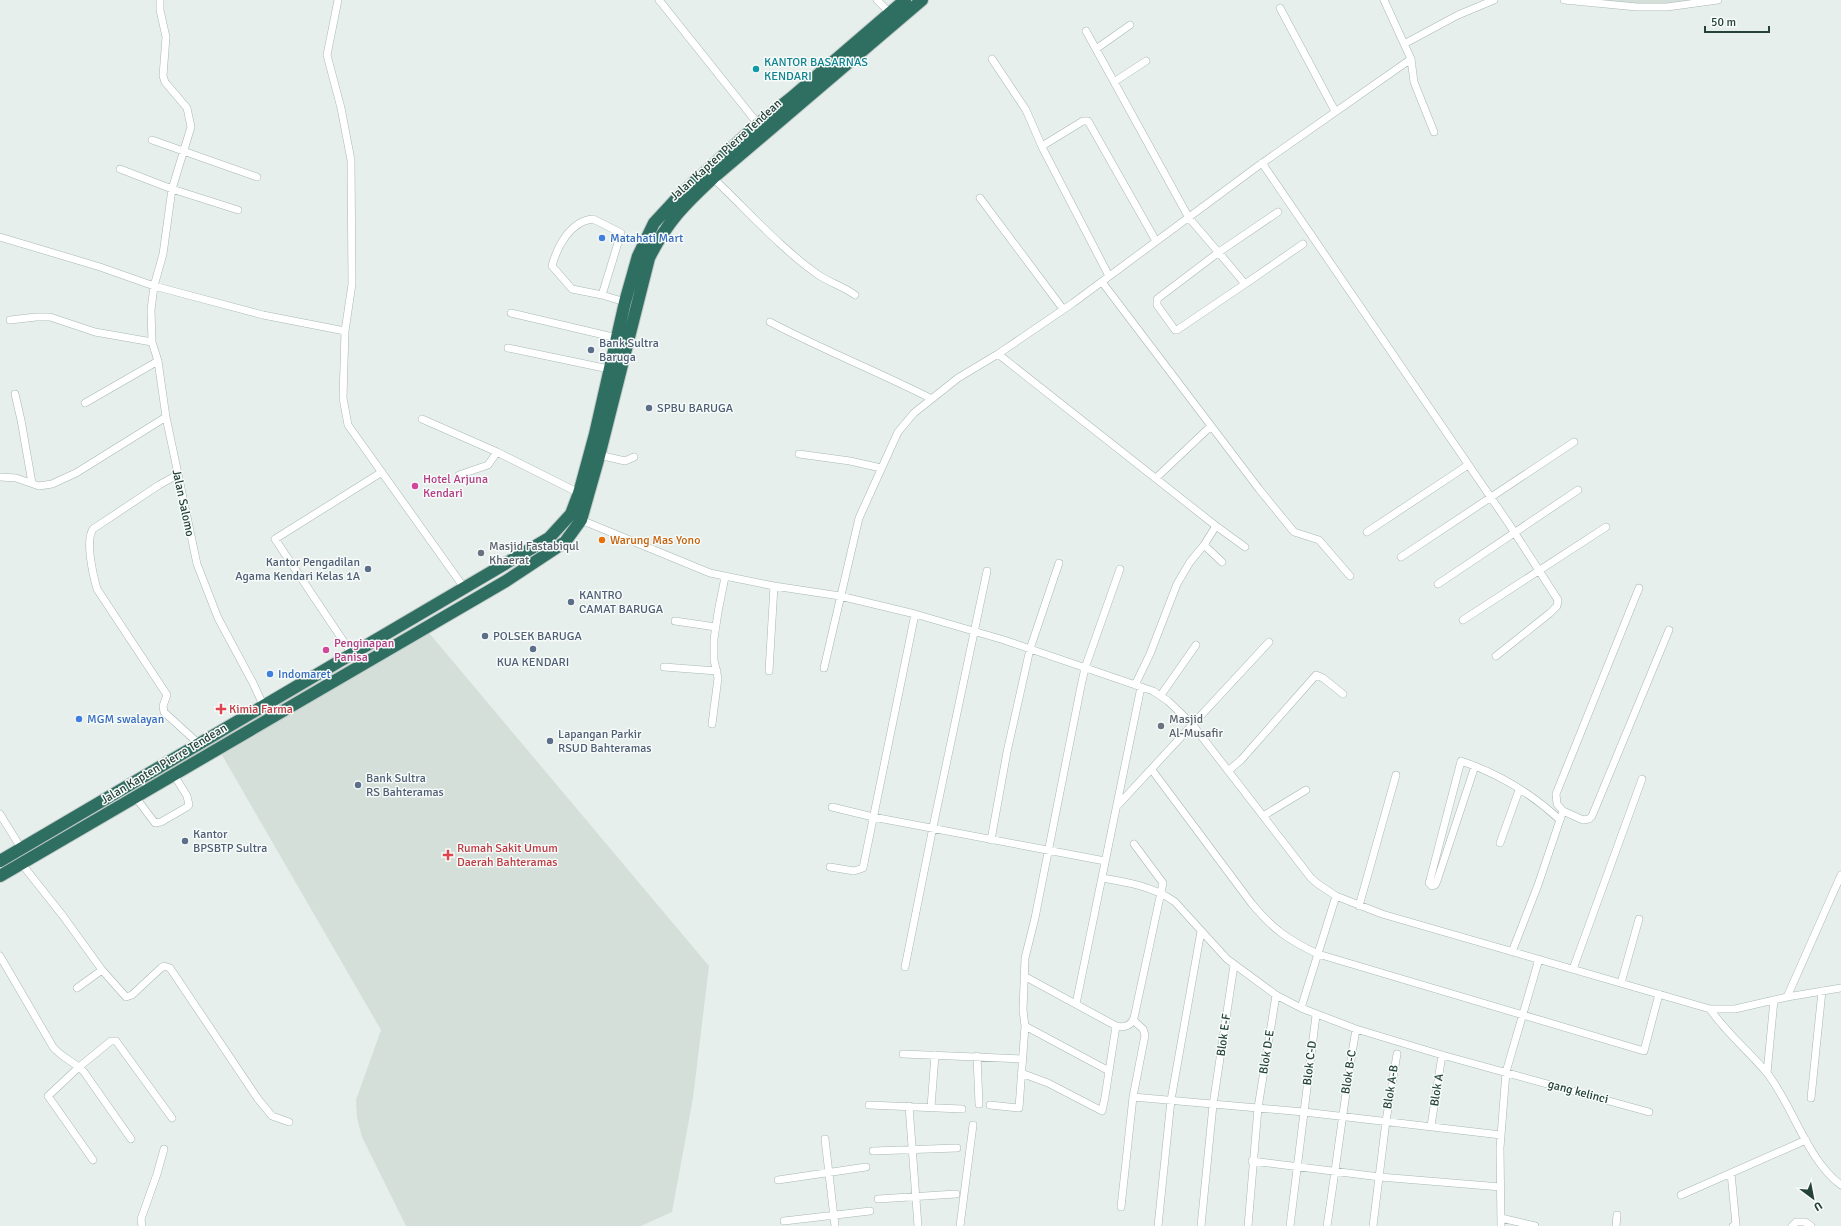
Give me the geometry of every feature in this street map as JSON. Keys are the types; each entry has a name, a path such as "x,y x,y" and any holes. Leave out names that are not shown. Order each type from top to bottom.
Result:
{"highway":[{"name":"Jalan Kapten Pierre Tendean","path":"0,861 352,654 466,589 550,538 571,514 579,494 649,258 660,236 672,218 682,207 905,0"},
{"name":"Jalan Kapten Pierre Tendean","path":"0,876 136,798 237,736 413,636 506,581 565,542 581,520 599,454 610,391 609,369 625,302 638,256 654,223 679,196 758,124 806,92 922,0"},
{"path":"404,624 413,636"},
{"path":"230,726 237,736"}],"street":[{"name":"Jalan Salomo","path":"160,0 160,10 166,37 163,76 165,82 187,108 191,127 172,189 163,254 154,286 151,310 152,342 158,361 166,417 177,475 186,510 193,552 218,618 253,683 264,707"},
{"path":"338,0 327,55 344,122 351,160 352,284 345,331 343,398 348,425 466,589"},
{"path":"659,0 758,124"},
{"path":"877,0 890,14"},
{"path":"1384,0 1411,59 1414,82 1434,132"},
{"path":"1404,44 1458,14 1494,0"},
{"path":"1564,0 1637,7 1667,7 1718,0"},
{"path":"1280,8 1335,111"},
{"path":"1096,49 1130,25"},
{"path":"1086,31 1189,218 1245,284"},
{"path":"992,59 1026,110 1042,146 1109,276"},
{"path":"824,668 859,518 902,425 914,413 958,378 998,354 1102,282 1262,163 1411,59"},
{"path":"1114,82 1146,61"},
{"path":"1042,146 1083,121 1088,121 1156,241"},
{"path":"152,140 257,177"},
{"path":"1262,163 1490,496 1558,600 1557,606 1496,656"},
{"path":"120,169 172,189 238,210"},
{"path":"713,178 790,252 819,275 844,287 855,295"},
{"path":"980,198 1063,309"},
{"path":"1278,212 1219,252 1157,299 1157,305 1172,328 1177,330 1303,244"},
{"path":"602,295 621,233 593,219 590,219 575,226 562,243 552,266 572,289 602,295 625,302"},
{"path":"0,237 100,267 154,286 264,315 345,331"},
{"path":"1102,282 1211,426 1294,532 1319,540 1350,576"},
{"path":"511,313 617,338"},
{"path":"10,320 50,317 95,332 152,342"},
{"path":"770,322 807,342 885,376 932,399"},
{"path":"508,348 609,369"},
{"path":"998,354 1244,547"},
{"path":"85,403 158,361"},
{"path":"15,394 32,483"},
{"path":"0,477 16,478 45,486 68,477 166,417"},
{"path":"422,419 497,452 579,494"},
{"path":"1156,478 1211,426"},
{"path":"1400,557 1490,496 1574,442"},
{"path":"458,475 488,465 497,452"},
{"path":"599,454 625,461 634,457"},
{"path":"799,454 850,461 881,468"},
{"path":"1367,532 1468,465"},
{"path":"352,654 275,539 382,472"},
{"path":"177,475 159,485 93,529 90,536 92,573 97,588 167,695 163,706 164,712 199,744"},
{"path":"1438,584 1578,490"},
{"path":"581,520 710,573 774,586 840,596 915,614 1030,649 1138,686 1161,696 1192,724 1311,878 1336,896 1359,906 1411,924 1710,1009 1735,1009 1787,997 1841,988"},
{"path":"1076,1004 1118,805 1138,686 1176,584 1216,526"},
{"path":"1463,620 1539,569 1606,527"},
{"path":"1204,545 1222,562"},
{"path":"991,840 1030,649 1058,563"},
{"path":"990,1105 1019,1108 1025,1026 1023,1010 1024,958 1036,918 1048,850 1085,668 1120,569"},
{"path":"906,968 933,827 987,571"},
{"path":"712,724 717,684 714,654 716,627 725,577"},
{"path":"769,671 774,586"},
{"path":"1639,588 1556,794 1557,804 1563,811 1583,820 1589,819 1592,816 1668,630"},
{"path":"830,867 854,872 863,868 915,614"},
{"path":"675,621 716,627"},
{"path":"1118,805 1269,642"},
{"path":"1161,696 1196,645"},
{"path":"664,667 716,671"},
{"path":"1228,771 1241,760 1316,675 1323,678 1343,694"},
{"path":"1475,766 1437,881 1435,885 1432,886 1429,883 1461,761 1475,766 1502,778 1543,804 1560,820"},
{"path":"1152,770 1267,922 1292,941 1318,954 1644,1051 1659,994"},
{"path":"136,798 155,824 168,818 188,805 187,796 174,775"},
{"path":"1359,906 1396,775"},
{"path":"1573,969 1642,779"},
{"path":"1262,816 1306,790"},
{"path":"1500,843 1520,790"},
{"path":"832,807 873,817 933,827 991,840 1105,861"},
{"path":"1512,952 1538,885 1563,811"},
{"path":"0,814 21,848"},
{"path":"1024,976 1116,1026 1126,1026 1133,1020 1163,883 1162,879 1134,844"},
{"path":"21,863 63,916 102,970 119,990 128,997 149,981 161,968 164,966 170,968 272,1116 289,1122"},
{"path":"1787,997 1841,875"},
{"name":"gang kelinci","path":"1102,878 1161,893 1175,902 1220,953 1234,965 1276,995 1316,1015 1356,1029 1442,1055 1649,1112"},
{"path":"1301,1008 1336,896"},
{"path":"1621,983 1640,919"},
{"path":"1158,1226 1171,1100 1201,931"},
{"path":"0,956 53,1047 63,1058 79,1067 131,1139"},
{"path":"1501,1226 1501,1135 1506,1072 1538,959"},
{"name":"Blok E-F","path":"1201,1226 1214,1105 1234,965"},
{"path":"77,988 102,970"},
{"path":"1811,1098 1822,991"},
{"name":"Blok D-E","path":"1248,1226 1252,1161 1258,1108 1276,995"},
{"path":"1767,1074 1774,1000"},
{"path":"1710,1009 1721,1026 1767,1074 1828,1174 1841,1185"},
{"name":"Blok C-D","path":"1290,1226 1316,1015"},
{"path":"1121,1208 1133,1097 1145,1035 1143,1029 1133,1020"},
{"path":"1025,1026 1109,1071"},
{"path":"1021,1074 1048,1083 1102,1111 1116,1026"},
{"name":"Blok B-C","path":"1327,1226 1356,1029"},
{"path":"93,1160 48,1096 110,1041 116,1041 172,1118"},
{"path":"903,1054 1022,1059"},
{"name":"Blok A-B","path":"1373,1226 1386,1121 1397,1054"},
{"path":"931,1107 935,1055"},
{"name":"Blok A","path":"1431,1126 1442,1055"},
{"path":"977,1056 979,1104"},
{"path":"1133,1097 1304,1112 1501,1135"},
{"path":"869,1106 909,1106 962,1109"},
{"path":"909,1106 918,1226"},
{"path":"960,1226 973,1125"},
{"path":"825,1139 835,1226"},
{"path":"1681,1196 1806,1140"},
{"path":"873,1151 912,1151 957,1148"},
{"path":"142,1226 141,1220 164,1149"},
{"path":"1252,1161 1297,1165 1380,1177 1501,1186"},
{"path":"778,1180 866,1167"},
{"path":"1731,1173 1736,1225 1733,1226"},
{"path":"878,1199 956,1194"},
{"path":"784,1221 870,1211"},
{"path":"1616,1226 1617,1215"},
{"path":"1502,1218 1535,1226"},
{"path":"1792,1226 1796,1222 1800,1221 1812,1226"}],"shaded area":[{"path":"1604,0 1698,0 1676,5 1604,3"},
{"name":"Rumah Sakit Umum Daerah Bahteramas","path":"424,627 709,966 693,1098 672,1212 641,1226 406,1226 362,1137 357,1118 356,1100 381,1030 215,743"}],"place":[{"name":"KANTOR BASARNAS KENDARI","path":"756,69"},
{"name":"Matahati Mart","path":"602,238"},
{"name":"Bank Sultra Baruga","path":"591,350"},
{"name":"SPBU BARUGA","path":"649,408"},
{"name":"Hotel Arjuna Kendari","path":"415,486"},
{"name":"Warung Mas Yono","path":"602,540"},
{"name":"Masjid Fastabiqul Khaerat","path":"481,553"},
{"name":"Kantor Pengadilan Agama Kendari Kelas 1A","path":"368,569"},
{"name":"KANTRO CAMAT BARUGA","path":"571,602"},
{"name":"POLSEK BARUGA","path":"485,636"},
{"name":"KUA KENDARI","path":"533,649"},
{"name":"Penginapan Panisa","path":"326,650"},
{"name":"Indomaret","path":"270,674"},
{"name":"Kimia Farma","path":"221,709"},
{"name":"MGM swalayan","path":"79,719"},
{"name":"Masjid Al-Musafir","path":"1161,726"},
{"name":"Lapangan Parkir RSUD Bahteramas","path":"550,741"},
{"name":"Bank Sultra RS Bahteramas","path":"358,785"},
{"name":"Kantor BPSBTP Sultra","path":"185,841"},
{"name":"Rumah Sakit Umum Daerah Bahteramas","path":"448,855"}]}
